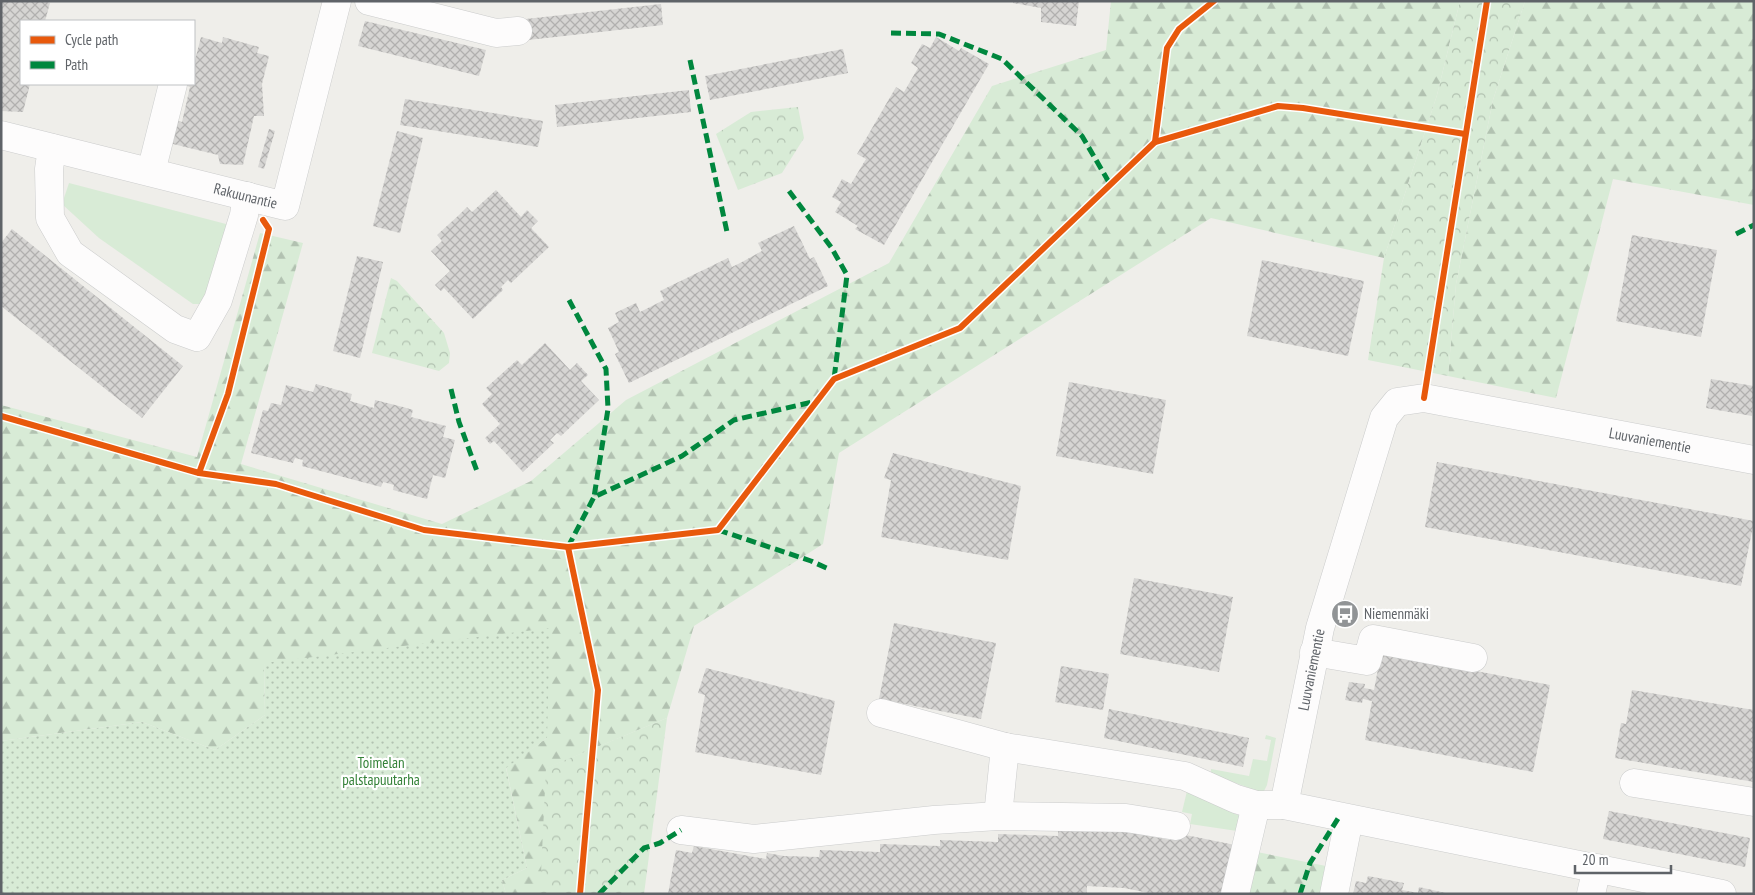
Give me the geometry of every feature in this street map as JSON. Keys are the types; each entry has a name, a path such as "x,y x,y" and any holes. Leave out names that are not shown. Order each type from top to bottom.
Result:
{"street":[{"name":"Rakuunantie","path":"1,135 286,206 337,1"},
{"path":"368,1 496,32 518,31"},
{"path":"151,172 173,85"},
{"path":"52,148 49,168 50,218 70,253 175,329 197,337 218,300 244,215 247,196"},
{"name":"Luuvaniementie","path":"1284,805 1320,628 1384,418 1397,402 1424,398 1754,460"},
{"path":"1314,652 1367,661 1373,639 1473,658"},
{"path":"881,713 1005,747 1185,776 1236,799 1256,804 1284,805 1349,819 1594,881 1722,894"},
{"path":"998,816 1005,747"},
{"path":"1634,783 1754,802"},
{"path":"1235,894 1256,804"},
{"path":"681,830 754,839 934,820 998,816 1126,818 1176,826"},
{"path":"1334,894 1349,819"}],"green space":[{"path":"1111,1 1460,1 1437,95 1384,258 1211,218 839,453 823,544 694,626 667,718 547,768 561,894 506,894 502,880 527,868 506,767 547,738 264,663 265,715 215,750 142,722 1,741 1,405 197,457 260,233 303,243 241,464 442,524 531,481 626,400 889,263 992,86 1106,50"},
{"path":"1460,1 1525,1 1493,100 1456,284 1448,376 1368,360 1384,258 1437,95"},
{"path":"1525,1 1754,1 1754,205 1613,179 1556,398 1448,376 1456,284 1493,100"},
{"path":"798,107 804,138 782,173 738,190 716,134 751,112"},
{"path":"69,183 226,224 231,230 204,304 193,304 99,238 62,204"},
{"path":"391,278 397,281 444,333 450,353 449,363 439,371 372,353"},
{"name":"Toimelan palstapuutarha","path":"550,628 547,738 506,768 527,868 502,880 506,894 1,894 1,741 142,722 215,750 265,715 264,663"},
{"path":"667,718 644,894 540,894 546,768"},
{"path":"1266,735 1276,738 1267,785 1263,793 1211,774 1211,769 1249,776 1253,759 1267,761 1271,740 1265,739"},
{"path":"1187,791 1242,817 1237,831 1190,824 1192,814 1182,812"},
{"path":"1252,851 1326,866 1320,894 1244,894"}],"building":[{"path":"1,1 43,1 50,3 45,20 20,20 20,85 30,85 23,112 1,111"},
{"path":"1013,1 1079,1 1076,26 1041,22 1041,8 1013,3"},
{"path":"661,4 663,25 519,41 517,20"},
{"path":"365,21 486,50 479,76 358,46"},
{"path":"201,37 222,43 223,37 259,47 257,53 269,56 262,84 264,116 254,116 243,165 220,164 218,155 173,144 174,120 182,122 190,87 185,85 195,85 195,60"},
{"path":"936,37 959,51 961,48 989,64 884,245 855,229 858,226 835,212 841,202 832,197 842,179 851,184 866,159 857,154 896,87 904,92 918,68 911,63 922,44 930,48"},
{"path":"843,49 848,73 710,100 705,76"},
{"path":"689,90 691,112 557,127 555,105"},
{"path":"405,99 543,121 538,147 400,125"},
{"path":"269,129 275,131 264,169 258,167"},
{"path":"397,131 423,138 400,233 373,226"},
{"path":"496,190 521,217 527,210 538,221 531,228 549,247 511,283 508,280 501,287 503,290 473,319 444,288 441,291 435,285 450,271 431,251 442,241 437,235 467,207 472,212"},
{"path":"794,226 810,259 814,257 828,286 629,383 615,354 619,352 608,328 619,322 615,313 636,303 640,312 664,300 660,291 728,258 732,267 762,251 758,243"},
{"path":"12,229 183,366 142,418 1,306 1,243"},
{"path":"1632,235 1717,250 1701,337 1616,321"},
{"path":"357,256 383,262 360,358 333,351"},
{"path":"1262,260 1364,281 1348,356 1247,336"},
{"path":"545,343 570,370 577,363 588,375 581,381 599,400 561,436 557,433 550,440 554,443 523,472 494,441 490,444 485,438 500,424 482,404 492,394 486,388 517,360 522,365"},
{"path":"1711,379 1754,386 1752,416 1706,408"},
{"path":"1069,382 1166,400 1153,474 1056,456"},
{"path":"316,384 352,394 350,401 374,408 375,400 403,407 413,410 411,417 446,426 443,437 455,440 445,478 433,475 427,499 393,490 394,485 383,482 381,487 302,466 303,460 295,458 293,463 251,453 263,410 268,411 271,403 281,405 286,385 313,392"},
{"path":"893,453 1021,486 1008,560 881,537 891,480 884,478"},
{"path":"1437,462 1754,521 1741,586 1425,527"},
{"path":"1134,578 1233,597 1219,672 1120,654"},
{"path":"894,623 996,643 981,719 879,699"},
{"path":"1381,653 1550,685 1533,772 1365,740 1372,701 1363,699 1362,703 1345,700 1349,682 1365,684 1364,688 1374,690"},
{"path":"1061,666 1109,674 1103,710 1055,702"},
{"path":"706,668 835,701 821,775 695,752 705,695 698,693"},
{"path":"1632,690 1754,710 1754,782 1615,758 1621,723 1626,724"},
{"path":"1109,709 1249,738 1243,767 1104,738"},
{"path":"1609,811 1750,838 1745,867 1603,839"},
{"path":"1058,829 1128,832 1170,840 1171,832 1235,845 1226,894 1154,894 1124,888 1087,886 1087,894 1026,892 1026,894 668,894 676,850 692,853 694,846 766,859 767,853 784,856 819,857 820,850 880,852 880,844 940,846 940,840 998,842 998,834 1058,836"},
{"path":"1368,876 1404,883 1402,890 1418,893 1419,887 1450,894 1353,894 1356,881 1366,883"}],"marked path":[{"path":"891,33 939,34 1002,59 1082,136 1110,184"},
{"path":"690,60 727,232"},
{"path":"789,191 831,247 847,275 834,379"},
{"path":"1736,234 1754,225"},
{"path":"569,300 606,369 608,409 594,497"},
{"path":"451,389 459,422 478,474"},
{"path":"568,547 594,497 682,456 734,420 817,401"},
{"path":"718,530 811,561 831,570"},
{"path":"1300,894 1310,863 1339,817"},
{"path":"599,894 644,848 660,843 681,830"}],"cycle path":[{"path":"1,416 199,473 276,484 424,530 568,547 718,530 834,379 960,328 1155,142 1167,48 1179,29 1214,1"},
{"path":"1424,398 1487,1"},
{"path":"1155,142 1278,106 1303,108 1465,134"},
{"path":"199,473 228,394 269,229 263,220"},
{"path":"568,547 598,690 580,894"}],"place":[{"name":"Niemenmäki","path":"1345,614"}]}
